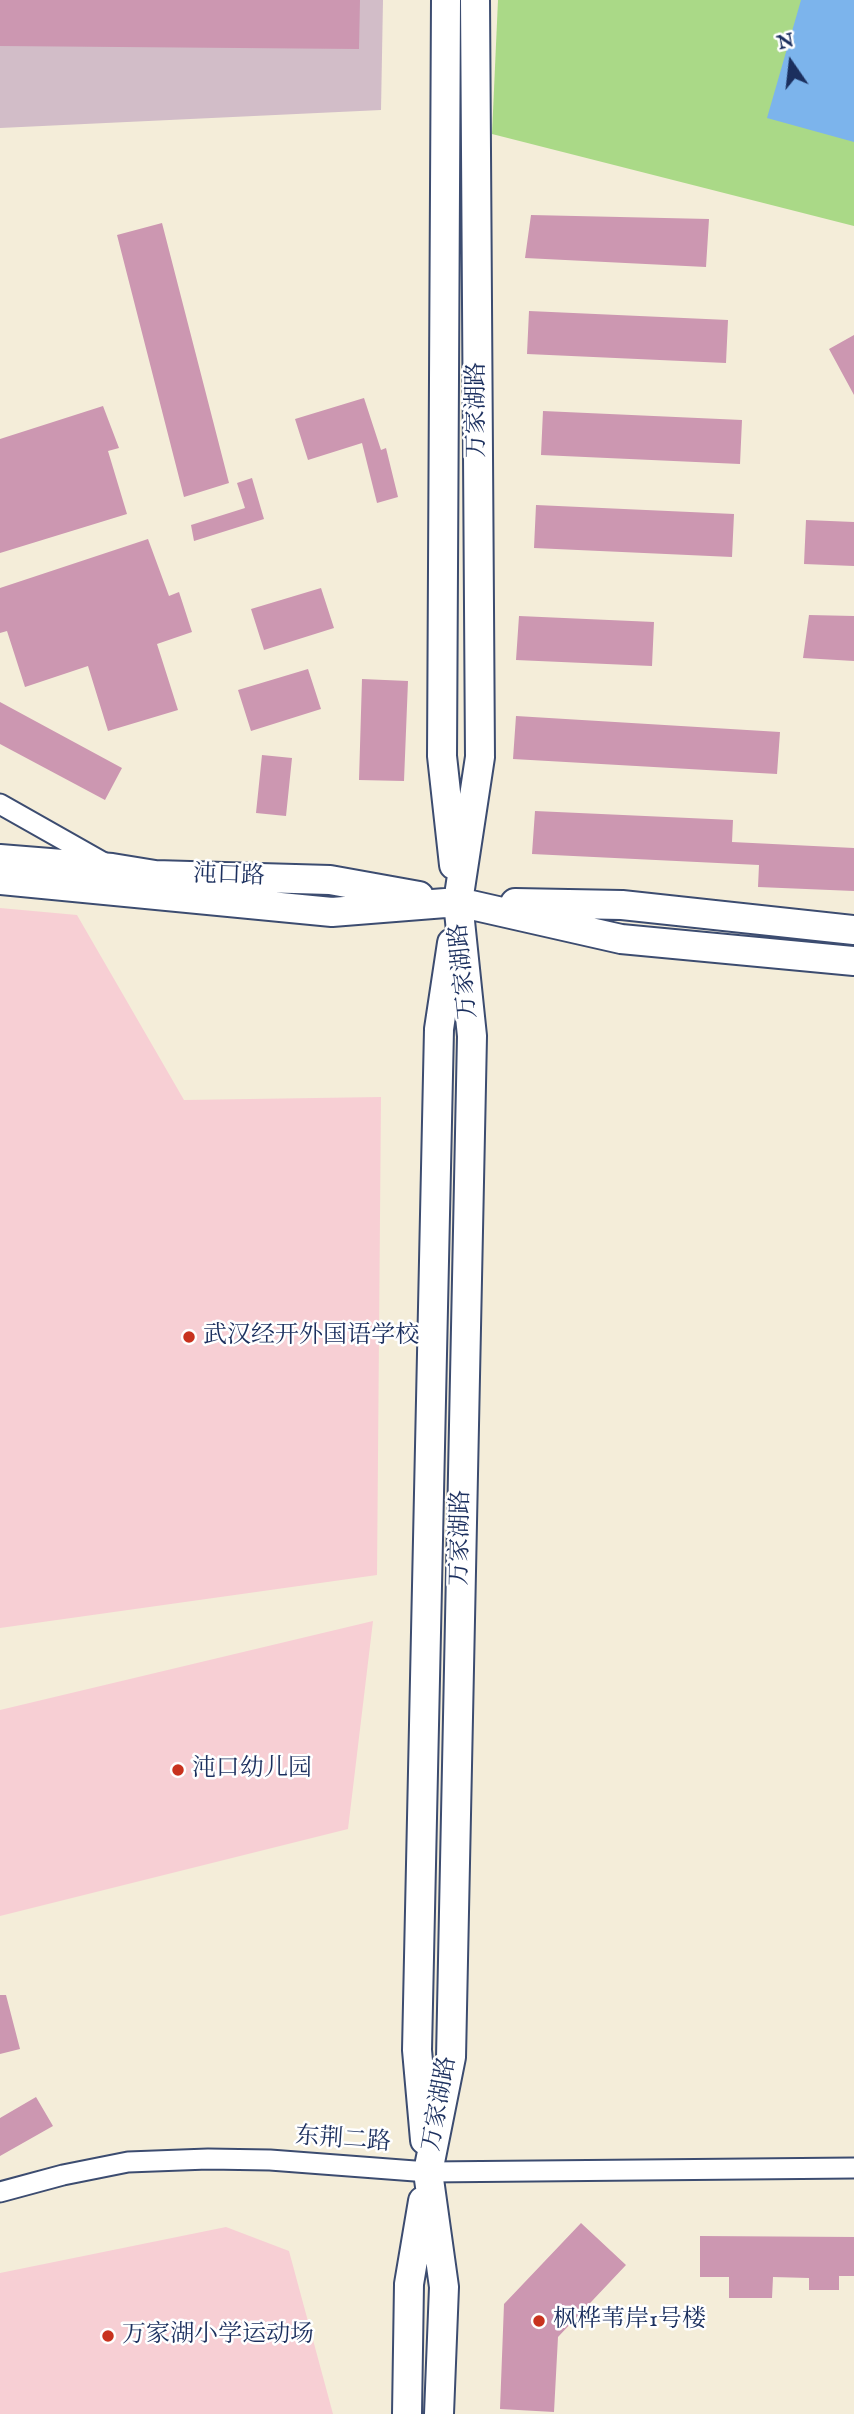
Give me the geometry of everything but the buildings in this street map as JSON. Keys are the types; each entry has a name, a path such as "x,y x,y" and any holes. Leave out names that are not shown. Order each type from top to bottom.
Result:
{"main road":[{"name":"万家湖路","path":"446,0 442,756 458,902"},
{"name":"万家湖路","path":"439,2414 444,2287 428,2172 416,2050 439,1030 480,757 475,0"},
{"name":"沌口路","path":"0,859 332,912 458,902 622,905 854,930"},
{"name":"沌口路","path":"0,880 108,878"},
{"name":"沌口路","path":"458,902 621,939 854,961"},
{"name":"万家湖路","path":"407,2414 409,2284 428,2172"}],"street":[{"path":"0,804 108,878"},
{"name":"东荆二路","path":"0,2192 63,2175 128,2162 270,2160 428,2172 854,2168"}],"shaded area":[{"path":"0,0 383,0 381,110 0,128"},
{"name":"武汉经开外国语学校","path":"0,908 77,915 184,1100 381,1097 377,1575 0,1628"},
{"name":"沌口幼儿园","path":"373,1621 348,1829 0,1916 0,1710"},
{"path":"226,2227 289,2251 333,2414 0,2414 0,2273"}],"green space":[{"path":"498,0 854,0 854,226 492,134"}],"water":[{"path":"801,0 854,0 854,142 767,118"}],"place":[{"name":"武汉经开外国语学校","path":"189,1337"},
{"name":"沌口幼儿园","path":"178,1770"},
{"name":"枫桦苇岸1号楼","path":"539,2321"},
{"name":"万家湖小学运动场","path":"108,2336"}]}
